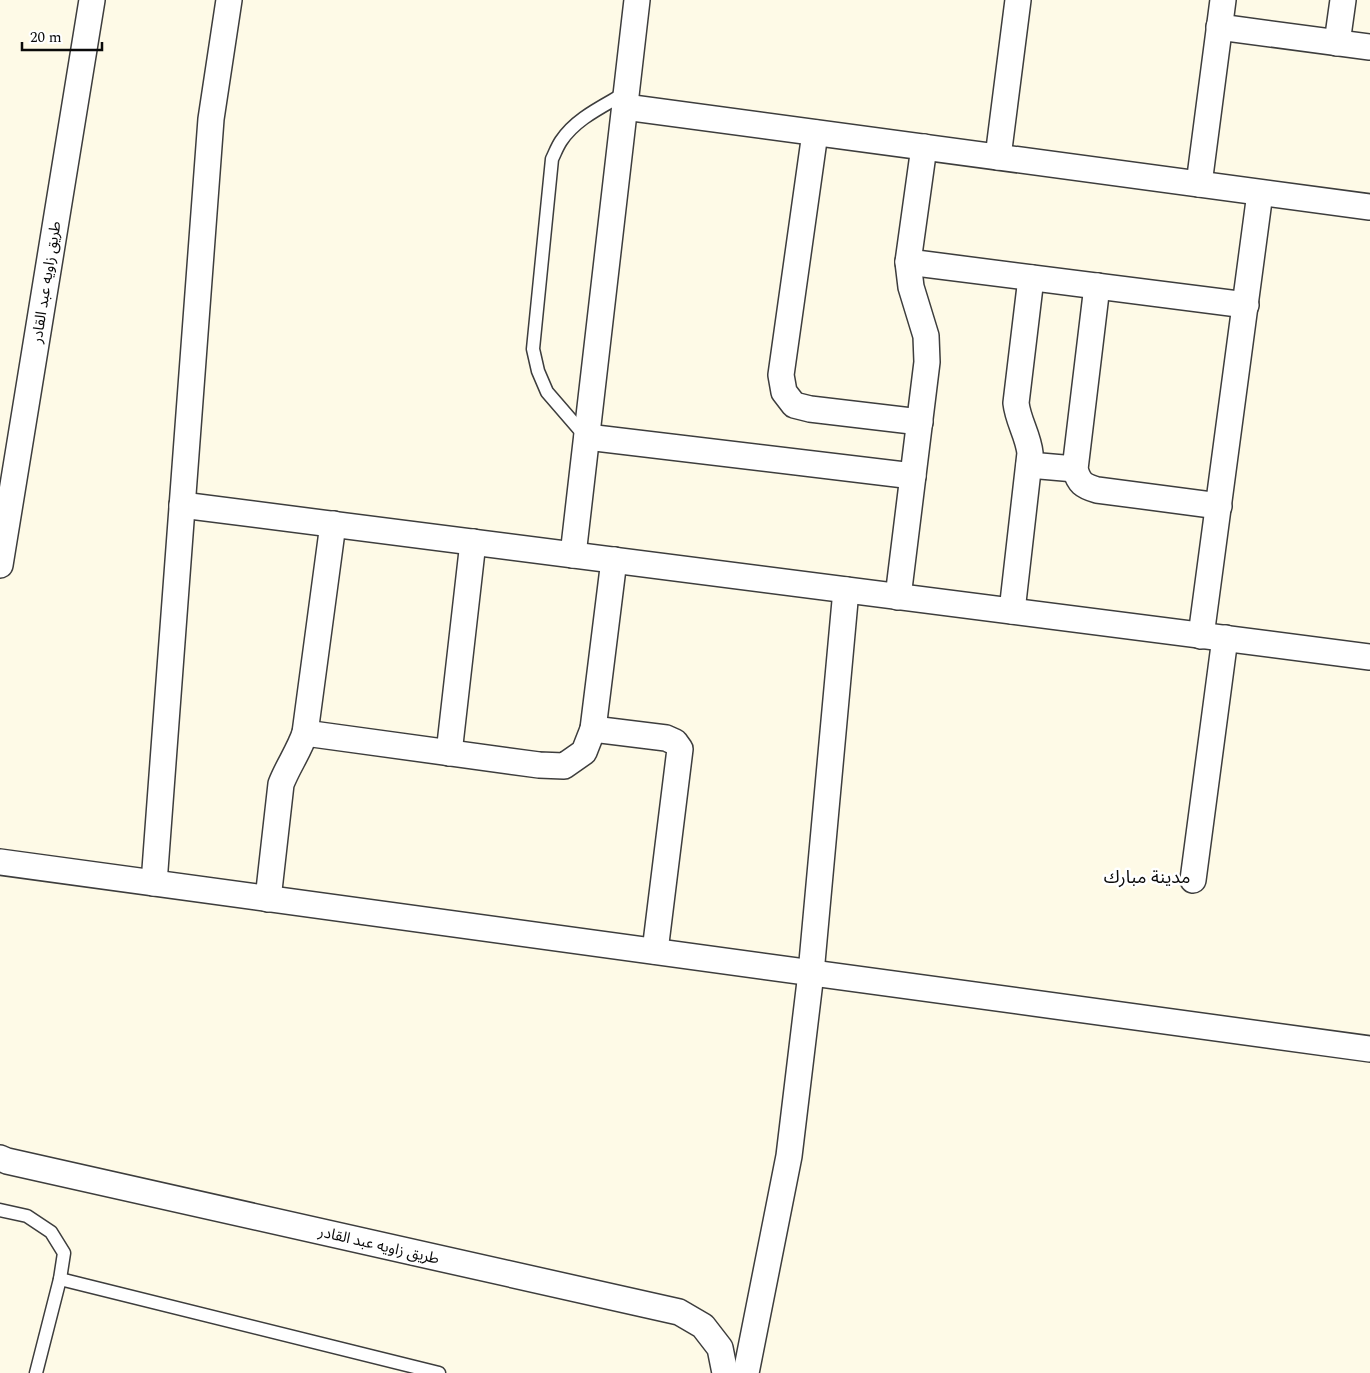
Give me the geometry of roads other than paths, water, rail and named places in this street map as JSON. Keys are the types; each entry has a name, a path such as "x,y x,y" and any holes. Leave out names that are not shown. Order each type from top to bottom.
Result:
{"street":[{"name":"طريق زاويه عبد القادر","path":"0,565 92,0"},
{"path":"154,883 211,119 229,0"},
{"path":"574,555 637,0"},
{"path":"998,157 1018,0"},
{"path":"1199,184 1223,0"},
{"path":"1337,43 1343,0"},
{"path":"1220,27 1370,47"},
{"path":"626,100 815,133 1370,207"},
{"path":"815,133 781,376 784,392 794,404 810,409 920,422"},
{"path":"898,596 927,362 926,336 911,287 908,262 924,147"},
{"path":"1193,880 1213,637 1219,506 1260,193"},
{"path":"908,262 1246,305"},
{"path":"1012,611 1030,453 1029,442 1020,422 1016,403 1032,278"},
{"path":"1097,286 1075,469 1078,479 1086,487 1097,490 1219,506"},
{"path":"587,438 913,476"},
{"path":"1029,464 1075,469"},
{"path":"182,505 1370,657"},
{"path":"268,899 281,784 305,733 333,524"},
{"path":"449,753 473,542"},
{"path":"305,733 539,765 564,766 584,752 592,729 614,560"},
{"path":"746,1373 789,1156 812,973 846,590"},
{"path":"592,729 666,738 675,742 680,749 655,952"},
{"path":"0,862 1370,1049"},
{"name":"طريق زاويه عبد القادر","path":"0,1158 7,1162 679,1312 703,1326 720,1348 725,1373"}],"lane":[{"path":"587,438 547,392 538,371 534,350 552,159 561,141 574,125 590,114 626,100"},
{"path":"0,1210 27,1216 51,1232 64,1253 60,1279 36,1373"},
{"path":"60,1279 439,1373"}],"district":[{"name":"مدينة مبارك","path":"1147,877"}]}
